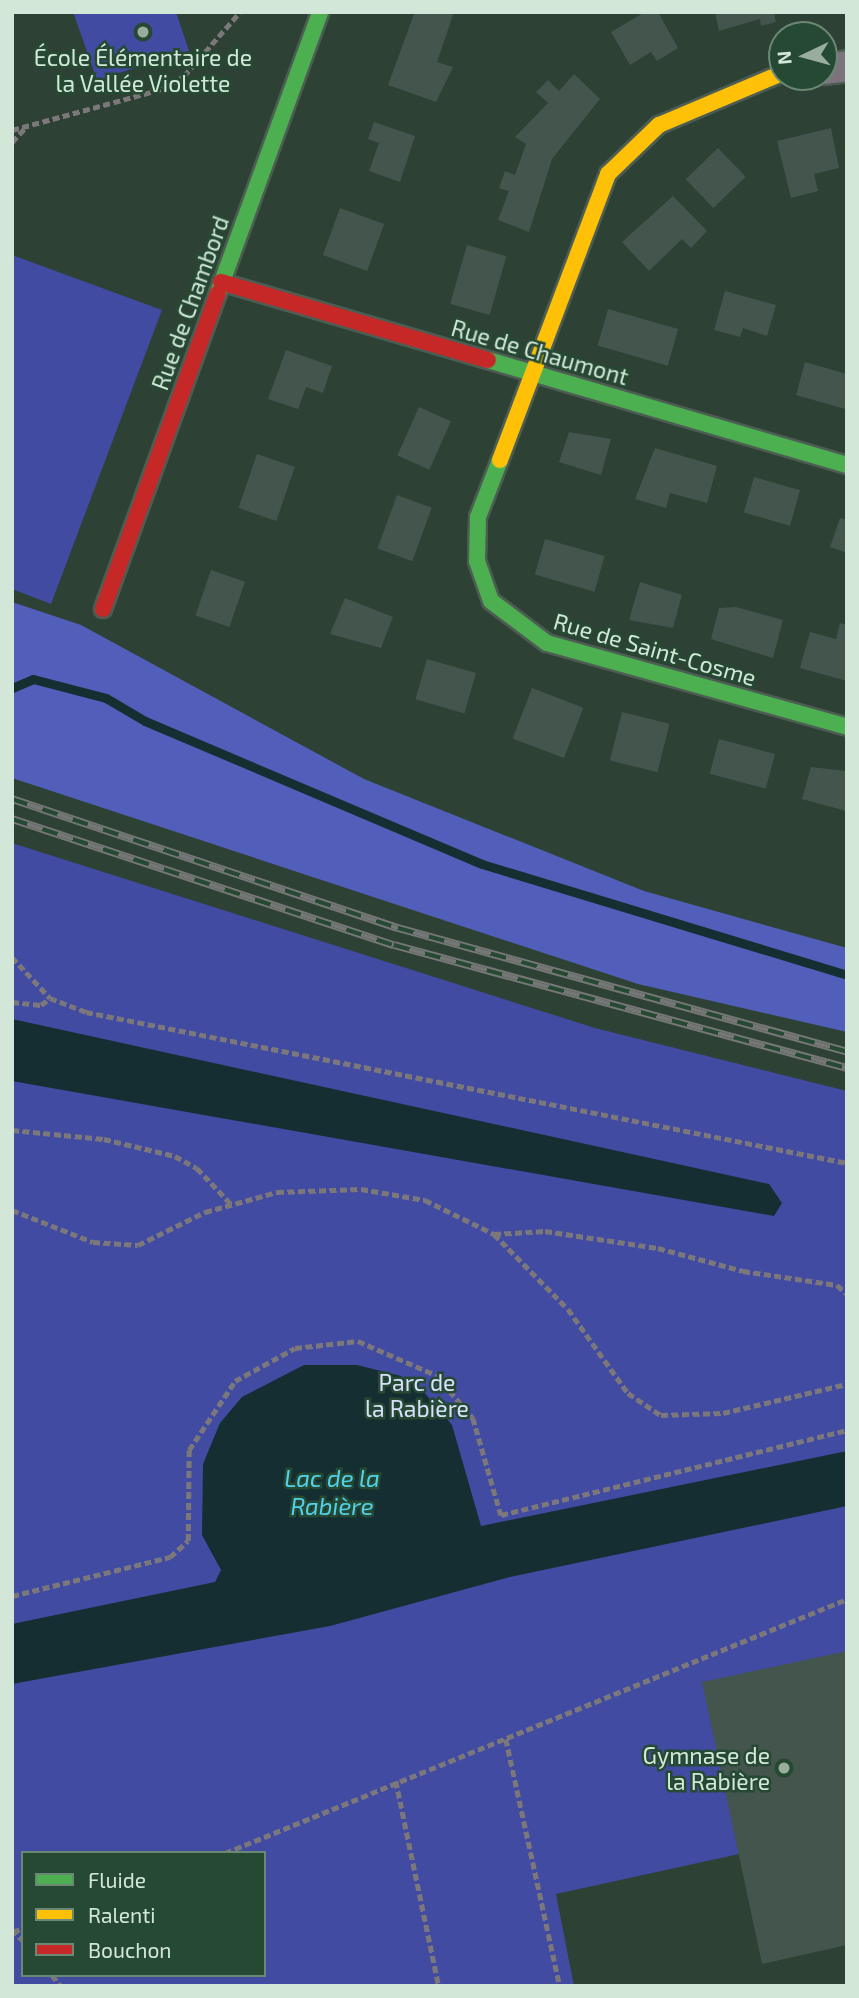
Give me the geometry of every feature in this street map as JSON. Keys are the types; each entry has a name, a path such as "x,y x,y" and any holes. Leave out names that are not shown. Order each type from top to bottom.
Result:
{"street":[{"name":"Rue de Chambord","path":"103,609 320,12"},
{"name":"Rue de Saint-Cosme","path":"768,79 659,125 617,163 592,204 530,373 475,541 482,582 506,618 582,654 847,727"},
{"name":"Rue de Chaumont","path":"221,282 847,465"}],"path":[{"path":"12,130 162,89 184,76 240,12"},
{"path":"12,142 26,126"},
{"path":"12,957 50,998 86,1012 847,1163"},
{"path":"12,1002 41,1005 50,998"},
{"path":"12,1130 104,1139 175,1156 197,1168 231,1204"},
{"path":"12,1210 93,1242 138,1245 231,1204 277,1192 360,1189 425,1200 494,1234 568,1310 628,1393 661,1415 723,1413 847,1384"},
{"path":"494,1234 545,1231 659,1248 743,1271 837,1285 847,1294"},
{"path":"12,1596 170,1557 188,1541 189,1450 235,1381 295,1348 358,1341 436,1375 473,1418 500,1515 847,1430"},
{"path":"230,1851 847,1599"},
{"path":"506,1740 560,1986"},
{"path":"396,1781 439,1986"}],"green space":[{"name":"École Élémentaire de la Vallée Violette","path":"73,12 176,12 189,51 97,80"},
{"path":"12,255 162,310 51,604 12,589"},
{"name":"Parc de la Rabière","path":"12,843 595,1028 847,1091 847,1651 739,1854 556,1894 574,1986 12,1986"}],"shaded area":[{"path":"12,602 81,625 364,779 644,891 847,948 847,1032 638,984 12,778"}],"water":[{"path":"12,1019 769,1184 782,1203 774,1216 12,1081"},
{"name":"Lac de la Rabière","path":"304,1365 357,1365 401,1376 424,1392 452,1425 481,1526 847,1451 847,1506 510,1577 330,1626 12,1684 12,1624 215,1582 221,1570 202,1535 203,1464 220,1423 242,1397"}],"building":[{"path":"454,12 437,62 453,67 436,102 388,85 414,14"},
{"path":"645,12 658,12 678,48 657,61 651,52 630,65 611,32"},
{"path":"715,12 774,12 776,21 768,21 768,24 761,26 760,19 719,31"},
{"path":"574,74 600,99 552,159 529,232 498,220 509,191 499,188 505,171 515,175 526,144 515,137 548,103 536,92 548,80 559,91"},
{"path":"374,122 415,136 400,182 369,171 379,143 368,139"},
{"path":"831,128 839,168 814,174 818,191 791,198 777,141"},
{"path":"718,148 746,177 713,208 686,179"},
{"path":"673,196 707,231 691,248 682,239 649,271 622,242"},
{"path":"340,208 384,224 367,271 323,255"},
{"path":"467,245 506,256 490,315 450,304"},
{"path":"725,291 776,305 767,336 743,328 740,337 714,330"},
{"path":"608,309 678,329 668,366 598,346"},
{"path":"286,350 332,366 323,393 306,387 298,409 268,399"},
{"path":"805,362 847,374 845,409 796,395"},
{"path":"419,407 451,421 429,470 397,455"},
{"path":"569,432 611,439 601,475 559,462"},
{"path":"655,448 717,466 707,503 670,493 666,508 635,499"},
{"path":"257,454 295,467 276,521 238,508"},
{"path":"754,477 800,490 790,526 744,513"},
{"path":"397,495 432,508 412,561 378,549"},
{"path":"840,518 847,520 847,553 830,547"},
{"path":"545,539 605,556 594,592 535,575"},
{"path":"211,570 245,582 229,627 195,615"},
{"path":"640,582 682,595 673,628 629,620"},
{"path":"345,598 393,617 381,648 330,634"},
{"path":"736,607 783,620 773,658 711,639 719,608"},
{"path":"840,623 847,625 847,681 800,668 810,632 836,639"},
{"path":"427,659 476,673 464,713 415,699"},
{"path":"532,688 583,708 564,758 513,738"},
{"path":"622,712 670,724 657,772 610,761"},
{"path":"719,739 775,754 766,789 710,774"},
{"path":"811,767 847,771 846,811 802,799"},
{"name":"Gymnase de la Rabière","path":"847,1651 847,1945 762,1964 702,1682"}],"waterway":[{"path":"12,688 33,679 106,698 145,721 482,864 847,975"}],"railway":[{"path":"12,799 398,928 847,1052"},
{"path":"12,819 394,945 847,1068"}],"traffic: fast":[{"path":"218,293 320,12"},
{"path":"488,360 847,465"},
{"path":"500,460 478,517 477,561 491,601 547,643 847,727"}],"traffic: slow":[{"path":"500,460 608,174 659,125 768,79"}],"traffic: jam":[{"path":"221,282 488,360"},
{"path":"103,609 218,293"}],"place":[{"name":"École Élémentaire de la Vallée Violette","path":"143,32"},
{"name":"Gymnase de la Rabière","path":"784,1768"}]}
